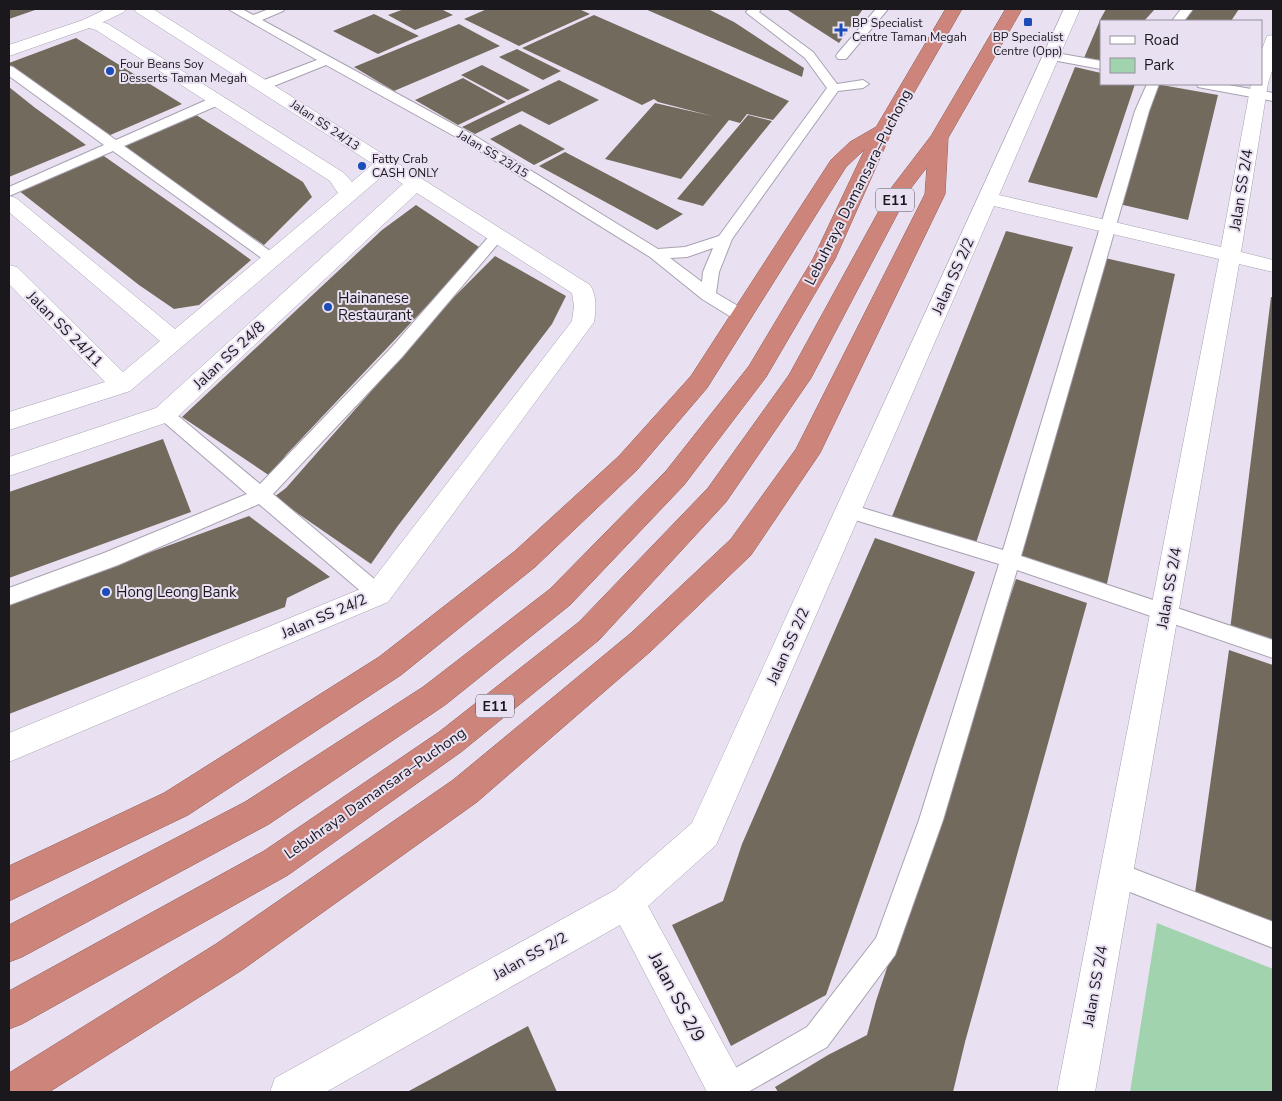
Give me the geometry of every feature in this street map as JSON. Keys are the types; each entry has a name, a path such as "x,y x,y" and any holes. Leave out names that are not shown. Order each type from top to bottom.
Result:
{"highway":[{"name":"Lebuhraya Damansara–Puchong","path":"9,944 257,813 434,696 560,597 675,478 758,372 824,260 883,131 954,9"},
{"name":"Lebuhraya Damansara–Puchong","path":"9,1012 276,863 450,742 588,631 717,495 799,378 902,187 939,138 1014,9"},
{"path":"9,884 176,804 390,666 525,558 628,463 699,382 838,164 857,146 883,131"},
{"path":"14,1092 229,957 465,791 641,642 741,547 807,453 934,194 939,138"}],"street":[{"path":"9,42 86,14 118,9"},
{"name":"Jalan SS 24/13","path":"142,9 264,85 384,165 582,290"},
{"name":"Jalan SS 2/2","path":"288,1092 627,902 704,834 1072,9"},
{"path":"9,51 86,14"},
{"path":"86,14 102,28 337,177 346,188 348,194"},
{"name":"Jalan SS 2/4","path":"1076,1092 1230,256 1273,40"},
{"path":"9,421 122,385 384,165"},
{"path":"348,194 384,186 415,184"},
{"name":"Jalan SS 24/8","path":"9,467 165,414 415,184"},
{"path":"988,198 1273,266"},
{"path":"9,202 174,340"},
{"name":"Jalan SS 24/11","path":"9,272 122,385"},
{"name":"Jalan SS 24/2","path":"9,748 378,594 583,322 586,306 582,290"},
{"name":"Jalan SS 2/9","path":"627,902 725,1091"}],"lane":[{"name":"Jalan SS 23/15","path":"234,9 470,139 655,254 708,295 742,316"},
{"path":"253,19 279,9"},
{"path":"755,9 752,12 809,55 834,88"},
{"path":"842,56 882,9"},
{"path":"1179,20 1186,9"},
{"path":"1051,56 1100,65"},
{"path":"264,85 327,60"},
{"path":"9,70 272,259"},
{"path":"708,295 711,272 724,239 834,88 863,84"},
{"path":"725,1091 816,1037 886,946 931,820 1010,560 1142,111 1153,85"},
{"path":"1215,85 1263,89"},
{"path":"9,192 216,101"},
{"path":"9,597 111,559 260,496 396,353 497,236"},
{"path":"655,254 687,252 724,239"},
{"path":"165,414 378,594"},
{"path":"849,511 1010,560 1273,649"},
{"path":"1116,874 1273,935"}],"green space":[{"path":"1157,923 1273,969 1273,1092 1130,1092"}],"building":[{"path":"9,9 38,9 9,19"},
{"path":"404,9 441,9 453,15 415,30 388,15"},
{"path":"487,9 579,9 590,14 519,46 464,19"},
{"path":"645,9 708,9 734,22 804,68 802,77"},
{"path":"786,9 863,9 839,43"},
{"path":"1106,9 1155,9 1145,20 1100,20"},
{"path":"1193,9 1239,9 1232,20 1185,20"},
{"path":"374,14 419,36 378,54 333,31"},
{"path":"594,15 789,101 773,120 747,114 740,123 729,120 681,179 605,159 655,103 712,116 658,102 654,99 642,105 522,48"},
{"path":"1100,20 1100,61 1084,58"},
{"path":"459,24 500,46 394,91 354,67"},
{"path":"76,38 182,104 108,136 9,67 9,63"},
{"path":"517,49 561,71 543,80 499,57"},
{"path":"482,65 530,90 508,100 461,75"},
{"path":"1075,67 1100,73 1100,85 1135,85 1097,198 1028,182"},
{"path":"463,78 506,102 458,125 415,100"},
{"path":"559,80 599,100 549,125 522,111 475,134 462,127"},
{"path":"1156,85 1218,95 1188,220 1119,204"},
{"path":"9,87 34,107 86,145 9,177"},
{"path":"193,113 303,182 312,197 264,245 120,145"},
{"path":"748,115 772,121 703,206 677,199"},
{"path":"520,124 565,149 534,165 490,139"},
{"path":"565,152 683,214 657,230 539,166"},
{"path":"101,154 251,260 199,305 174,309 139,285 18,190"},
{"path":"416,205 479,247 473,257 286,455 270,476 182,417 382,230"},
{"path":"1006,231 1073,247 975,546 891,519"},
{"path":"495,256 566,296 552,324 397,527 371,564 274,497 286,488 454,297"},
{"path":"1105,258 1175,274 1106,588 1017,560"},
{"path":"1271,297 1273,297 1273,644 1230,630"},
{"path":"163,439 191,512 9,578 9,492"},
{"path":"249,516 330,577 287,598 285,607 9,714 9,604"},
{"path":"875,538 975,572 826,995 731,1046 672,925 723,901 742,844"},
{"path":"1016,579 1087,603 965,1042 953,1092 778,1092 775,1087 828,1055 867,1035 876,1001"},
{"path":"1229,650 1273,665 1273,931 1194,900"},
{"path":"528,1026 557,1092 407,1092 433,1078"}],"place":[{"name":"BP Specialist Centre (Opp)","path":"1028,22"},
{"name":"BP Specialist Centre Taman Megah","path":"841,30"},
{"name":"Four Beans Soy Desserts Taman Megah","path":"110,71"},
{"name":"Fatty Crab CASH ONLY","path":"362,166"},
{"name":"Hainanese Restaurant","path":"328,307"},
{"name":"Hong Leong Bank","path":"106,592"}]}
